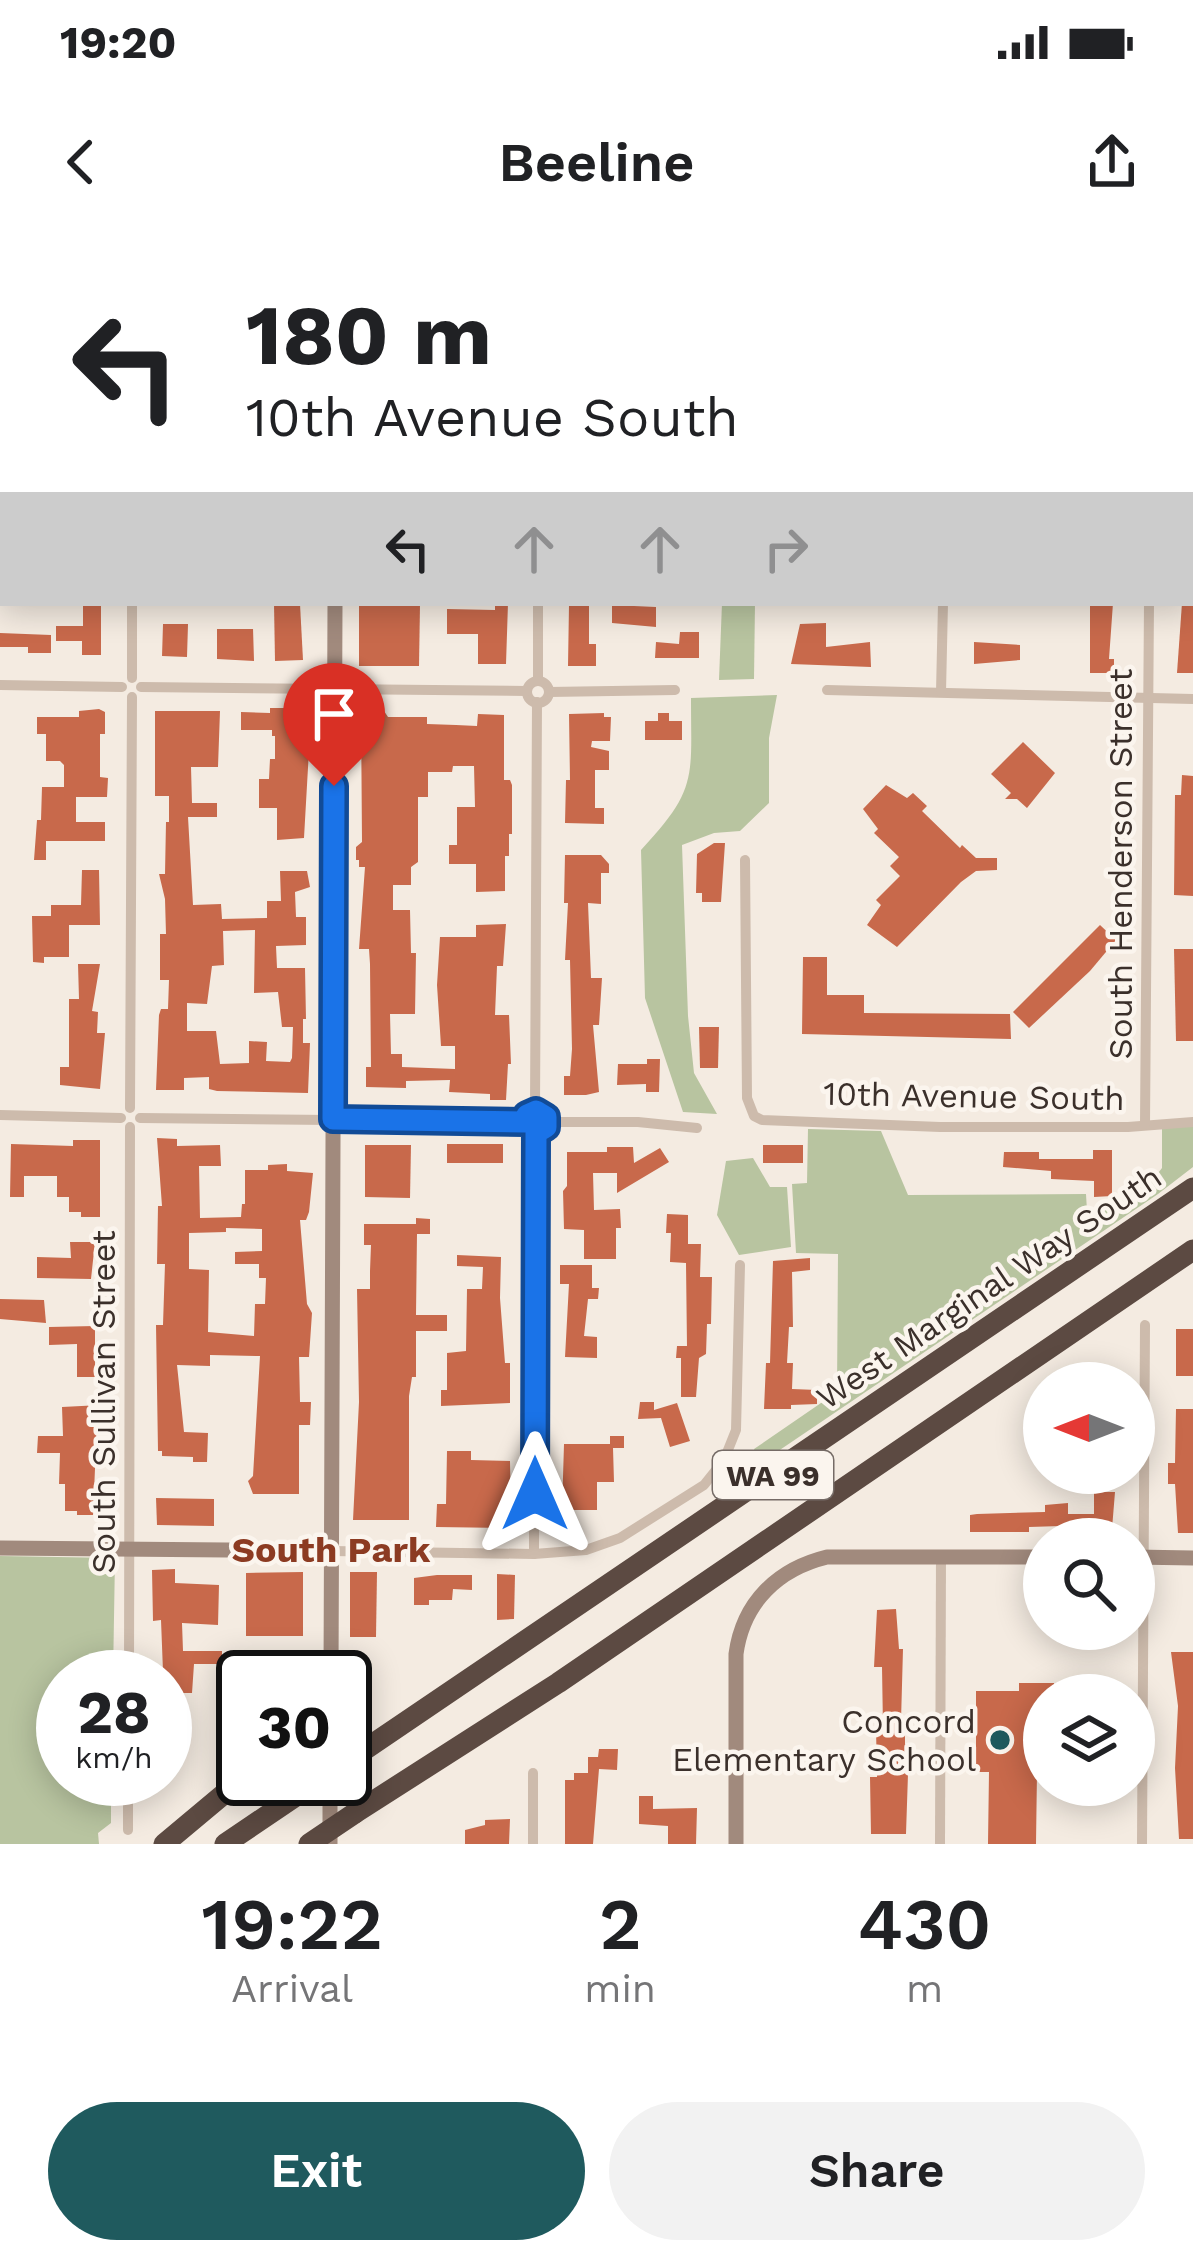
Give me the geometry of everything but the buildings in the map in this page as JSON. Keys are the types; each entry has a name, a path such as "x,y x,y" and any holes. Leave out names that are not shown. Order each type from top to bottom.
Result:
{"highway":[{"name":"West Marginal Way South","path":"372,1745 1193,1188"},
{"name":"WA 99","path":"309,1844 577,1670 1193,1250"},
{"path":"164,1844 216,1801"},
{"path":"225,1844 283,1806"}],"main road":[{"path":"331,1650 335,606"},
{"path":"0,1548 331,1551"},
{"path":"736,1844 736,1654 743,1624 766,1588 796,1566 827,1557 1023,1557"},
{"path":"1155,1557 1193,1558"},
{"path":"323,1806 330,1844"}],"street":[{"path":"132,606 132,684"},
{"path":"0,685 527,691 538,681 538,606"},
{"path":"941,692 943,606"},
{"name":"South Henderson Street","path":"1145,1125 1149,606"},
{"path":"537,703 549,692 538,681"},
{"name":"South Sullivan Street","path":"128,1650 132,697 139,694 132,684"},
{"path":"549,692 675,690"},
{"path":"827,690 1193,700"},
{"path":"527,691 537,703"},
{"path":"536,1111 537,703"},
{"name":"10th Avenue South","path":"746,860 747,1098 754,1116 940,1127 1193,1122"},
{"path":"536,1111 547,1122 536,1133 525,1122 536,1111"},
{"path":"0,1115 525,1122"},
{"path":"547,1122 638,1121 697,1128"},
{"path":"535,1554 536,1133"},
{"path":"331,1551 535,1554 602,1547 704,1485 724,1460 736,1430 740,1265"},
{"path":"1139,1518 1145,1325"},
{"path":"940,1844 941,1557"},
{"path":"1139,1650 1142,1844"},
{"path":"533,1773 533,1844"},
{"path":"128,1806 128,1830"}],"green space":[{"path":"722,606 755,606 754,679 719,680"},
{"path":"777,695 769,738 769,803 740,831 714,833 682,845 694,1073 717,1114 683,1112 645,998 641,850 673,812 687,781 691,698"},
{"path":"1193,1125 1193,1167 759,1464 754,1449 837,1392 838,1254 796,1253 792,1184 807,1183 808,1129 881,1131 908,1195 1086,1194 1087,1211 1141,1195 1162,1168 1162,1127"},
{"path":"753,1158 770,1187 787,1187 791,1247 739,1255 717,1215 726,1161"},
{"path":"0,1556 115,1558 113,1650 36,1650 36,1806 111,1806 111,1823 98,1833 99,1844 0,1844"}],"place":[{"name":"Concord Elementary School","path":"1000,1740"}],"district":[{"name":"South Park","path":"331,1550"}],"route":[{"path":"334,786 333,1119 525,1122 536,1111 546,1117 546,1127 536,1133 535,1494"}]}
